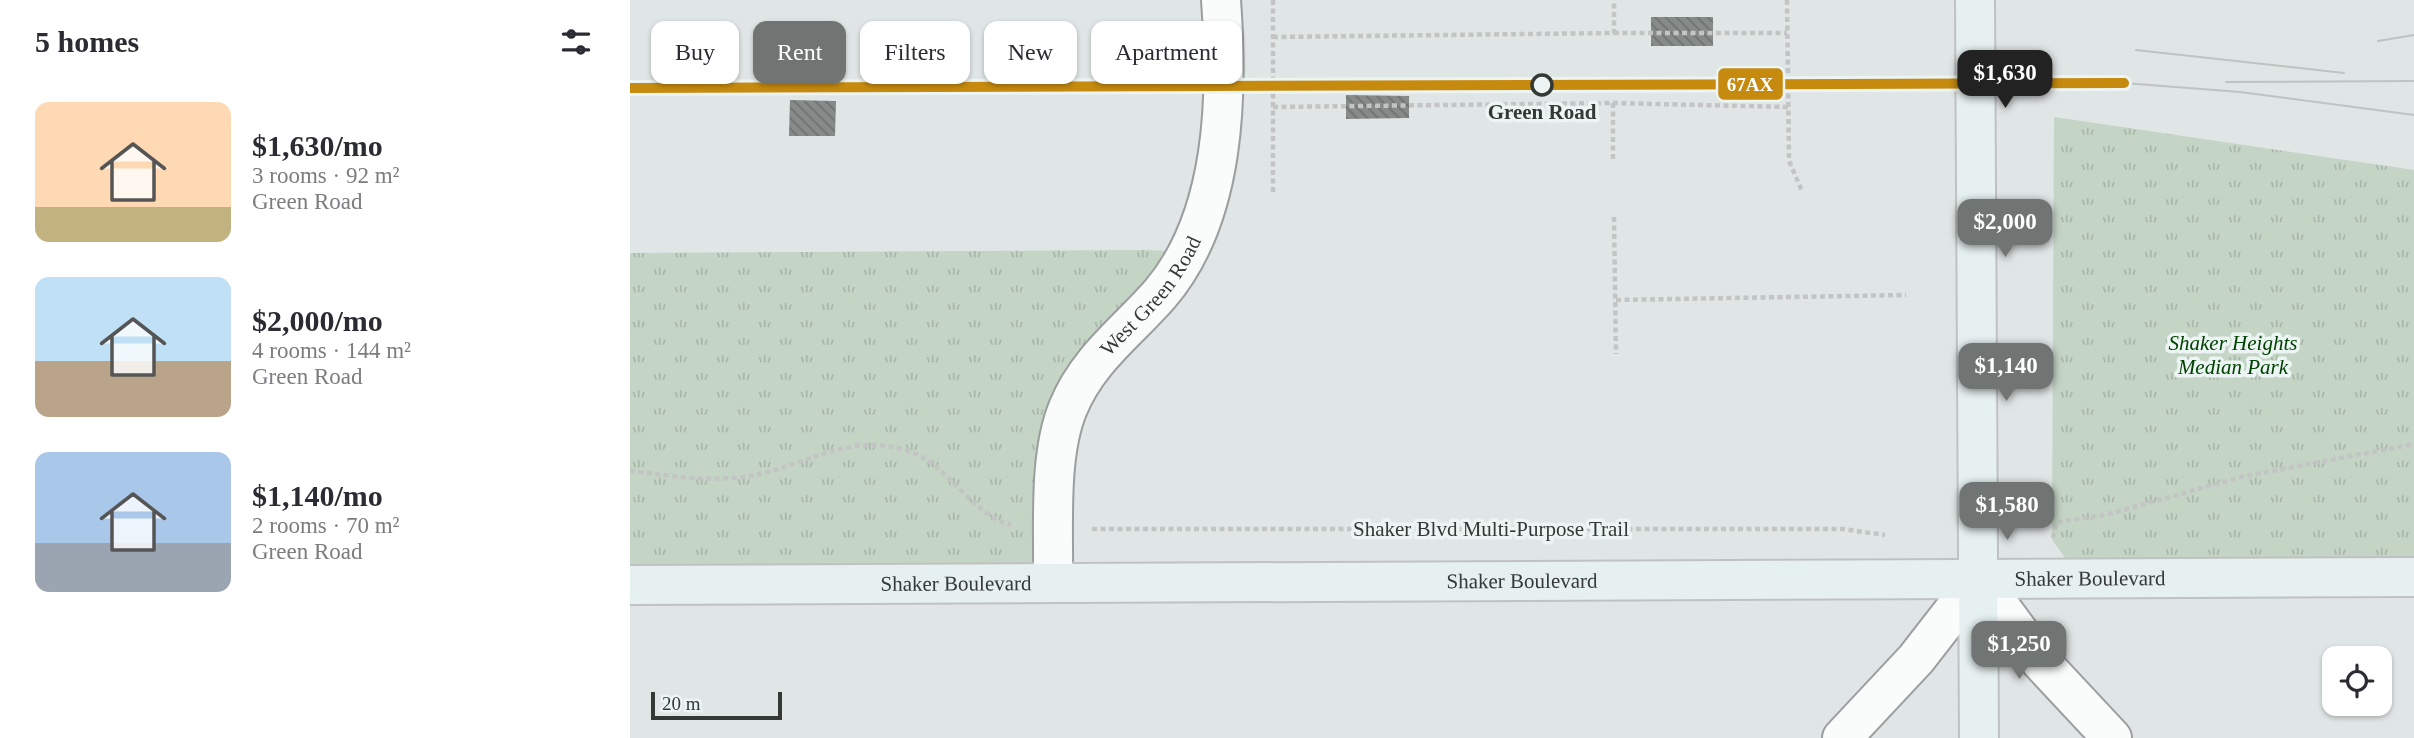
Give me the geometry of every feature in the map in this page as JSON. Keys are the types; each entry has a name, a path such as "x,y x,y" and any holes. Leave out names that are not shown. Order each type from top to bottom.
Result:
{"main road":[{"path":"1975,0 1979,738"},
{"name":"Shaker Boulevard","path":"630,585 1053,581 2414,577"}],"street":[{"name":"West Green Road","path":"1053,581 1057,461 1067,411 1087,371 1161,293 1176,272 1188,252 1210,191 1222,130 1221,0"},
{"path":"1842,738 1916,659 1979,578 2041,662 2112,738"}],"path":[{"path":"1273,0 1273,195"},
{"path":"1614,0 1615,33"},
{"path":"1787,0 1789,161 1801,191"},
{"path":"1273,37 1787,33"},
{"path":"1273,107 1613,103 1788,107"},
{"path":"1613,103 1613,161"},
{"path":"1615,217 1616,354"},
{"path":"1616,300 1906,295"},
{"path":"630,471 704,479 744,477 840,446 871,443 906,449 941,471 979,506 1002,522 1023,528"},
{"path":"2052,540 2057,522 2105,515 2241,477 2414,444"},
{"name":"Shaker Blvd Multi-Purpose Trail","path":"1080,529 1843,529 1893,536"}],"green space":[{"name":"Shaker Heights Median Park","path":"2054,117 2414,170 2414,577 2081,579 2052,540"},
{"path":"1188,252 1087,371 1053,581 630,584 630,253"}],"building":[{"path":"1651,17 1713,17 1713,46 1651,46"},
{"path":"1346,95 1409,96 1409,118 1346,119"},
{"path":"790,100 836,101 835,136 789,136"}],"tram line":[{"path":"2378,41 2414,35"},
{"path":"2136,50 2344,73"},
{"path":"2226,82 2414,81"},
{"path":"2124,83 2240,92 2414,115"}],"transit line":[{"name":"67AX","path":"630,88 2124,83"}],"place":[{"name":"Green Road","path":"1542,85"}]}
